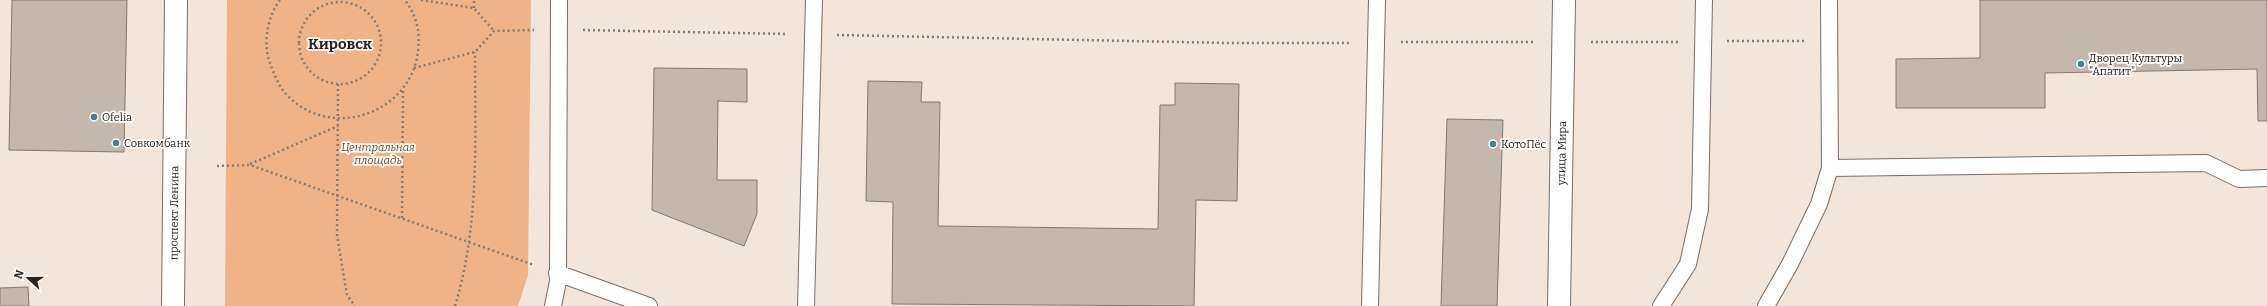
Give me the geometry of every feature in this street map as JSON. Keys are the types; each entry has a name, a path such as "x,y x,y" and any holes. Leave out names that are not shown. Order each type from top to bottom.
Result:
{"street":[{"name":"проспект Ленина","path":"173,306 176,0"},
{"name":"улица Мира","path":"1559,306 1564,0"}],"lane":[{"path":"553,306 557,273 559,0"},
{"path":"806,306 814,0"},
{"path":"1370,306 1377,0"},
{"path":"1661,306 1688,264 1700,209 1704,0"},
{"path":"1766,306 1790,264 1819,204 1830,168 1829,0"},
{"path":"1830,168 2206,163 2239,179 2267,178"},
{"path":"557,273 649,306"}],"path":[{"path":"280,0 267,28 267,54 275,79 291,99 313,113 338,119 362,117 385,107 403,90 414,68 419,44 416,20 406,0"},
{"path":"421,0 474,8 494,31"},
{"path":"474,0 474,8"},
{"path":"340,1 353,3 365,9 374,19 380,31 382,44 379,57 373,69 364,78 351,83 338,84 324,81 312,74 303,62 299,49 299,35 305,22 314,11 326,4 340,1"},
{"path":"414,68 475,52 494,31 559,30 813,34 1228,43 1830,41"},
{"path":"455,306 472,227 475,153 475,52"},
{"path":"338,84 337,235 347,294 356,306"},
{"path":"402,218 403,90"},
{"path":"250,165 338,126"},
{"path":"217,166 250,165 529,263"}],"green space":[{"name":"Центральная площадь","path":"227,0 531,0 528,275 518,306 225,306"}],"building":[{"path":"12,0 127,0 124,152 9,150"},
{"name":"Дворец Культуры \"Апатит\"","path":"1980,0 2267,0 2267,121 2258,121 2257,69 2045,73 2045,108 1896,108 1896,59 1980,58"},
{"path":"654,68 747,69 747,102 718,101 717,180 757,180 757,214 744,246 652,210"},
{"path":"868,81 922,82 921,102 940,102 938,226 1158,229 1160,105 1175,105 1175,83 1239,84 1237,201 1196,200 1194,306 892,304 893,202 866,201"},
{"path":"1447,119 1503,120 1497,306 1441,306"},
{"path":"28,287 29,306 0,306 0,288"}],"place":[{"name":"Дворец Культуры \"Апатит\"","path":"2081,64"},
{"name":"Ofelia","path":"94,117"},
{"name":"Совкомбанк","path":"116,143"},
{"name":"КотоПёс","path":"1493,144"}],"district":[{"name":"Кировск","path":"340,44"}]}
